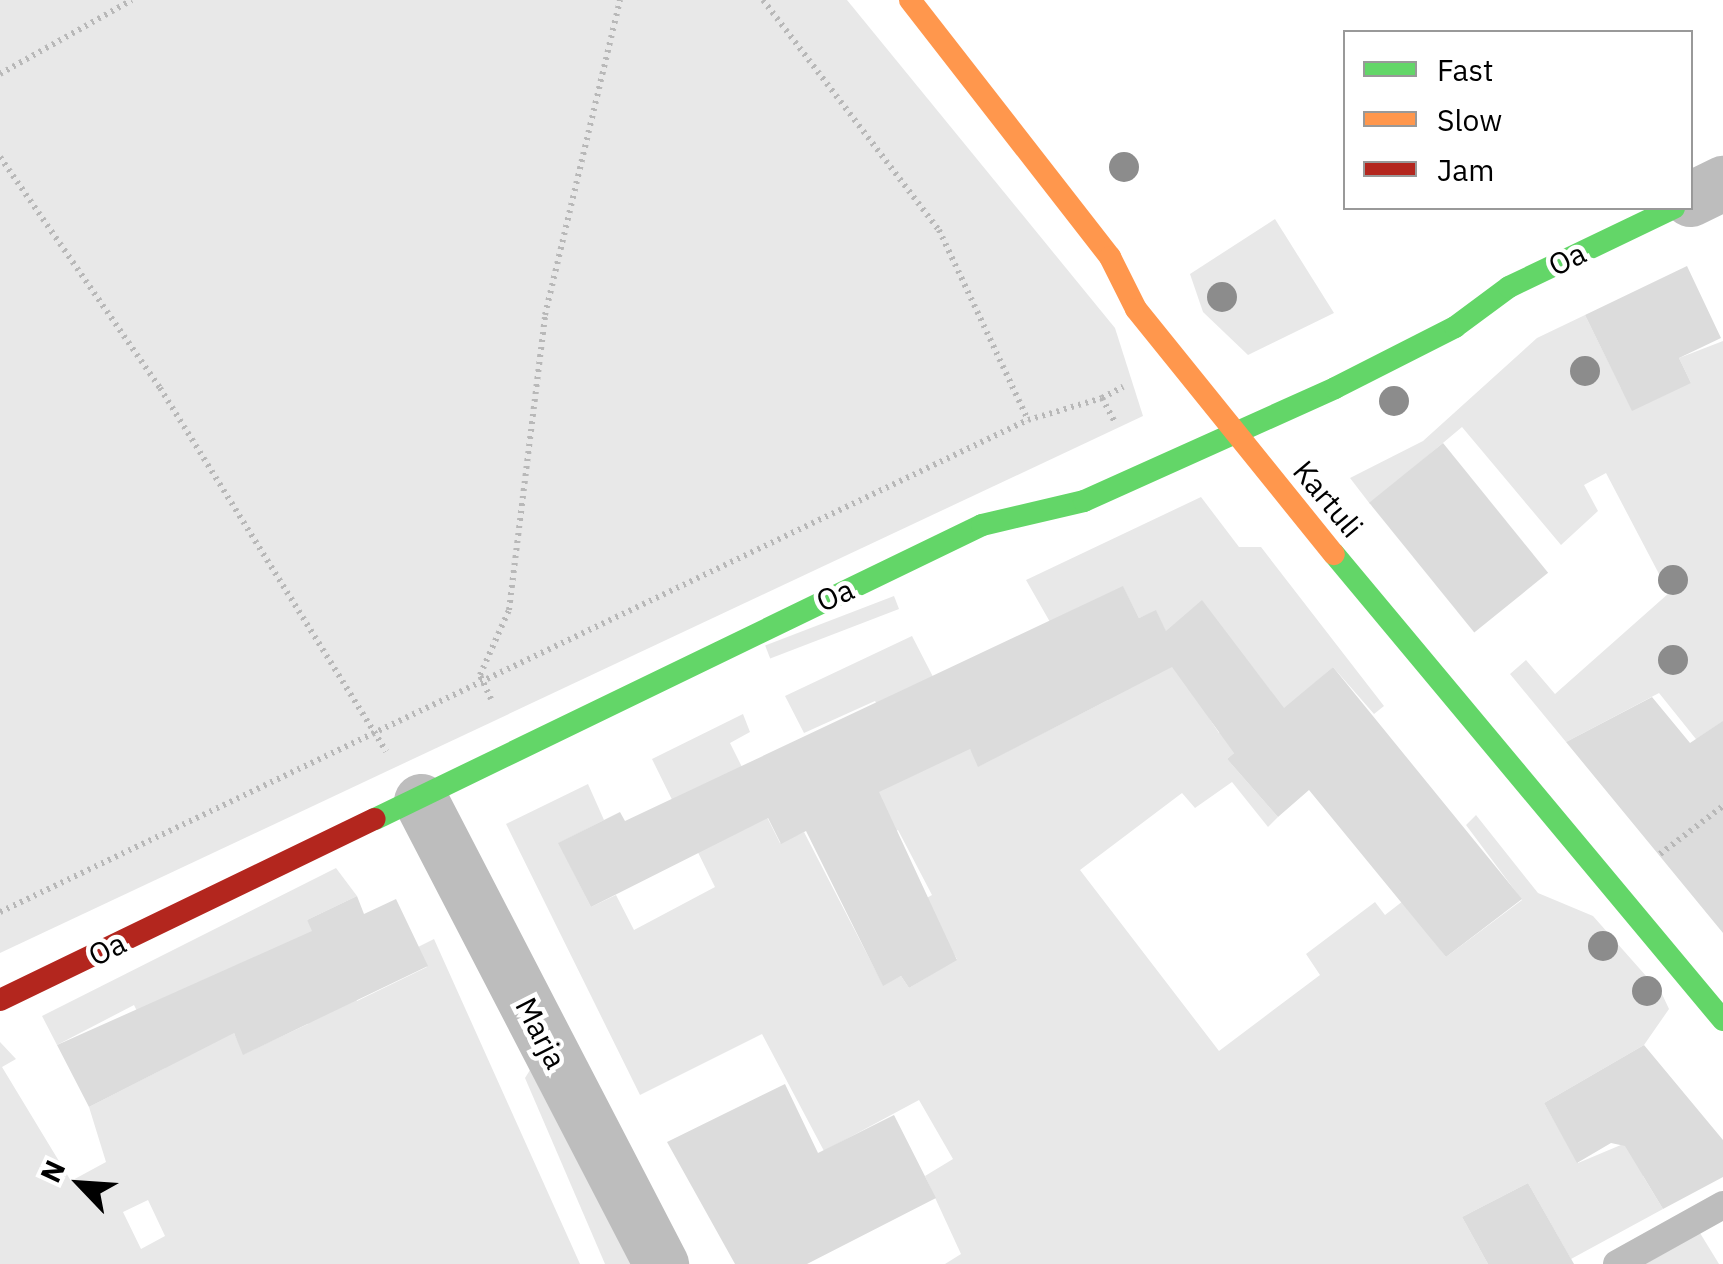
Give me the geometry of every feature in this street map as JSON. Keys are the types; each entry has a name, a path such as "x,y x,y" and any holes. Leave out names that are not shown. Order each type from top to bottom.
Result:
{"street":[{"name":"Kartuli","path":"910,0 1110,257 1136,309 1231,431 1723,1020"},
{"path":"1693,198 1723,183"},
{"name":"Oa","path":"0,1000 421,801 584,710 982,526 1084,501 1370,370 1508,286 1670,210"},
{"name":"Marja","path":"421,801 662,1264"}],"lane":[{"path":"1617,1264 1723,1205"}],"path":[{"path":"0,74 132,0"},
{"path":"494,705 480,675 509,610 545,316 620,0"},
{"path":"763,0 940,230 1028,420"},
{"path":"0,157 160,388 421,801"},
{"path":"0,912 480,675 1028,420 1102,398 1122,437"},
{"path":"1658,856 1723,806"}],"shaded area":[{"path":"0,0 847,0 1115,328 1143,416 0,953"},
{"path":"1275,219 1334,313 1248,355 1203,312 1190,274"},
{"path":"1585,315 1621,388 1691,383 1679,358 1723,341 1723,794 1716,764 1659,693 1566,742 1510,674 1526,660 1555,694 1669,593 1606,473 1584,485 1598,511 1561,545 1462,427 1370,504 1350,478 1423,441 1537,338"},
{"path":"1201,497 1239,547 1261,547 1384,706 1374,714 1333,667 1227,759 1278,817 1268,827 1232,782 1195,808 1182,793 1080,870 1219,1051 1320,975 1306,954 1375,902 1385,915 1403,901 1446,957 1522,900 1466,825 1476,815 1538,893 1593,916 1662,994 1669,1009 1644,1045 1544,1103 1578,1163 1647,1134 1643,1125 1687,1099 1717,1134 1643,1176 1663,1209 1571,1259 1528,1183 1462,1217 1488,1264 945,1264 961,1254 925,1176 953,1159 919,1100 824,1151 762,1034 640,1095 506,824 588,784 604,820 559,843 591,907 616,895 634,930 715,887 652,759 743,714 750,732 730,743 780,843 804,832 883,985 901,976 909,988 957,959 939,929 921,938 896,892 878,901 834,801 937,764 908,700 882,713 875,701 804,733 785,696 912,636 979,766 1108,700 1101,681 1171,642 1156,611 1139,618 1123,587 1050,622 1026,580","holes":["1253,668 1273,694 1219,733 1209,718 1223,707 1216,696","898,830 932,895 912,906 878,841"]},
{"path":"894,596 899,609 770,659 765,645"},
{"path":"336,868 357,896 307,920 357,1001 427,967 418,947 434,939 580,1264 0,1264 0,1042 16,1059 2,1067 71,1181 106,1162 89,1107 165,1068 134,1005 57,1045 42,1016","holes":["290,986 308,1024 244,1054 232,1029","148,1200 165,1236 141,1249 123,1212"]},
{"path":"530,1070 631,1264 605,1264 525,1078"},
{"path":"1700,1233 1719,1264 1645,1264"}],"building":[{"path":"1687,266 1721,338 1679,358 1691,383 1632,411 1585,315"},
{"path":"1443,443 1548,573 1474,633 1369,503"},
{"path":"1123,586 1139,618 1156,610 1166,631 1202,600 1284,708 1333,667 1522,899 1446,957 1309,790 1278,817 1227,759 1234,753 1172,667 978,767 970,749 879,792 957,960 909,988 901,976 883,986 806,831 781,844 768,818 591,907 558,843 620,812 625,821"},
{"path":"1652,697 1690,743 1723,721 1723,933 1566,742"},
{"path":"357,896 364,914 396,899 428,966 243,1055 234,1033 89,1107 57,1045 312,931 307,920"},
{"path":"1644,1045 1723,1140 1723,1177 1663,1209 1625,1146 1611,1143 1577,1163 1544,1103"},
{"path":"785,1084 818,1153 894,1115 936,1198 807,1264 735,1264 667,1142"},
{"path":"1528,1183 1574,1264 1488,1264 1462,1217"}],"traffic: fast":[{"path":"375,819 982,525 1084,501 1335,388 1455,327 1509,287 1670,210"},
{"path":"1334,554 1723,1020"}],"traffic: slow":[{"path":"910,0 1110,257 1136,309 1334,554"}],"traffic: jam":[{"path":"0,1000 375,819"}]}
